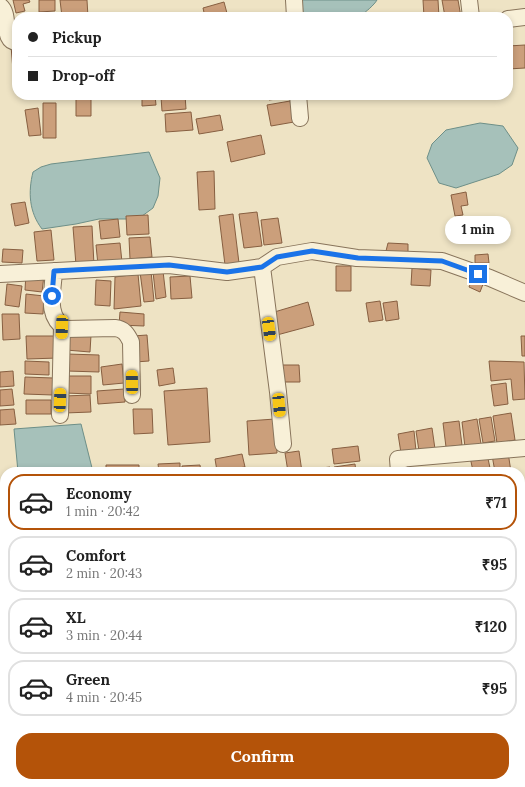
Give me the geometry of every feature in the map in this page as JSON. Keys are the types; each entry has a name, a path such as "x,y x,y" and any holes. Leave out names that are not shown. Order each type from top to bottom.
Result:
{"street":[{"path":"294,0 295,12"},
{"path":"469,0 470,12"},
{"path":"0,6 5,13 8,35 12,41"},
{"path":"513,18 525,17"},
{"path":"298,100 300,118"},
{"path":"0,274 169,265 227,272 262,267 277,257 312,251 358,258 442,261 490,278 525,293"},
{"path":"262,267 283,444"},
{"path":"54,271 51,309 54,318 59,325 66,329 122,329 127,335 130,342 132,395"},
{"path":"60,415 62,327"},
{"path":"399,467 398,459 525,448"}],"water":[{"path":"300,0 377,0 365,12 301,12"},
{"path":"480,123 503,126 518,148 512,165 499,174 456,188 439,183 427,158 432,144 446,130"},
{"path":"149,152 160,178 158,196 153,208 138,219 99,219 42,229 34,216 32,209 30,187 33,172 41,167 51,164"},
{"path":"81,424 92,467 18,467 14,429"}],"building":[{"path":"13,0 29,0 30,2 23,4 25,11 16,12"},
{"path":"39,0 55,0 55,11 39,12"},
{"path":"60,0 87,0 88,12 61,12"},
{"path":"423,0 438,0 439,12 424,12"},
{"path":"442,0 458,0 460,12 444,12"},
{"path":"224,2 227,12 204,12 203,8"},
{"path":"525,45 525,68 513,69 513,46"},
{"path":"76,100 91,100 91,116 76,116"},
{"path":"142,100 156,100 156,105 142,106"},
{"path":"161,100 185,100 186,109 162,111"},
{"path":"290,101 294,122 271,126 267,105"},
{"path":"43,103 56,103 56,138 43,138"},
{"path":"38,108 41,135 29,136 25,110"},
{"path":"191,112 193,130 166,132 165,114"},
{"path":"220,115 223,130 199,134 196,119"},
{"path":"261,135 265,154 231,162 227,142"},
{"path":"214,171 215,209 199,210 197,172"},
{"path":"466,192 468,205 461,206 463,215 455,216 451,195"},
{"path":"25,202 29,223 15,226 11,204"},
{"path":"257,212 262,246 244,248 239,214"},
{"path":"233,214 239,263 225,265 219,216"},
{"path":"148,215 149,234 127,235 126,216"},
{"path":"278,218 282,243 264,245 261,220"},
{"path":"118,219 120,237 101,239 99,221"},
{"path":"92,226 94,265 76,265 73,227"},
{"path":"51,230 54,260 37,261 34,232"},
{"path":"150,237 152,257 130,259 129,238"},
{"path":"120,243 122,262 98,265 96,245"},
{"path":"388,243 408,244 408,257 386,251"},
{"path":"3,249 23,250 22,263 2,262"},
{"path":"488,254 489,263 475,263 475,255"},
{"path":"336,266 351,266 351,291 336,291"},
{"path":"412,268 431,270 430,286 411,285"},
{"path":"151,271 154,301 144,302 140,272"},
{"path":"163,271 166,297 156,299 153,272"},
{"path":"26,273 44,275 42,292 25,290"},
{"path":"138,274 141,306 114,309 115,277"},
{"path":"474,275 485,279 480,292 469,287"},
{"path":"190,276 192,298 171,299 170,277"},
{"path":"96,280 111,281 110,306 95,305"},
{"path":"7,284 22,286 19,307 5,305"},
{"path":"26,294 44,296 43,314 25,313"},
{"path":"380,301 383,320 369,322 366,303"},
{"path":"397,301 399,319 386,321 383,303"},
{"path":"308,302 314,325 277,335 271,313"},
{"path":"120,312 144,314 144,326 119,325"},
{"path":"2,314 19,314 20,339 3,340"},
{"path":"67,333 91,335 90,352 66,350"},
{"path":"147,335 149,361 135,362 133,336"},
{"path":"26,336 57,336 58,358 27,359"},
{"path":"521,336 525,336 525,356 522,356"},
{"path":"67,354 99,355 99,372 67,371"},
{"path":"25,361 49,362 49,375 25,374"},
{"path":"489,361 524,362 525,399 513,400 511,379 491,381"},
{"path":"122,364 124,383 103,385 101,367"},
{"path":"282,365 299,365 300,382 283,382"},
{"path":"173,368 175,383 159,386 157,370"},
{"path":"13,371 14,386 0,387 0,372"},
{"path":"65,376 91,376 91,394 65,393"},
{"path":"25,377 53,378 53,395 24,394"},
{"path":"506,383 508,404 494,406 491,385"},
{"path":"207,388 210,442 168,445 164,391"},
{"path":"12,389 14,405 0,406 0,390"},
{"path":"124,389 125,402 98,404 97,391"},
{"path":"90,395 91,412 65,413 64,396"},
{"path":"26,400 51,400 51,414 26,414"},
{"path":"14,409 16,424 0,425 0,410"},
{"path":"133,409 152,409 153,433 134,434"},
{"path":"511,413 515,440 497,443 493,416"},
{"path":"491,417 495,441 483,443 479,419"},
{"path":"275,419 277,453 249,455 247,421"},
{"path":"477,419 481,444 465,447 462,422"},
{"path":"459,421 462,445 446,447 443,423"},
{"path":"432,428 435,449 419,451 416,431"},
{"path":"414,431 416,451 401,453 398,434"},
{"path":"358,446 360,461 334,464 332,449"},
{"path":"299,451 301,467 287,467 285,453"},
{"path":"508,452 510,467 494,467 492,455"},
{"path":"242,454 245,467 216,467 215,459"},
{"path":"487,454 490,467 472,467 470,457"},
{"path":"180,463 180,467 158,467 158,464"},
{"path":"355,464 355,467 334,467"},
{"path":"106,465 139,465 139,467 106,467"},
{"path":"200,465 200,467 182,467"}],"route":[{"path":"52,296 54,271 169,265 227,272 262,267 277,257 312,251 358,258 442,261 478,274"}]}
